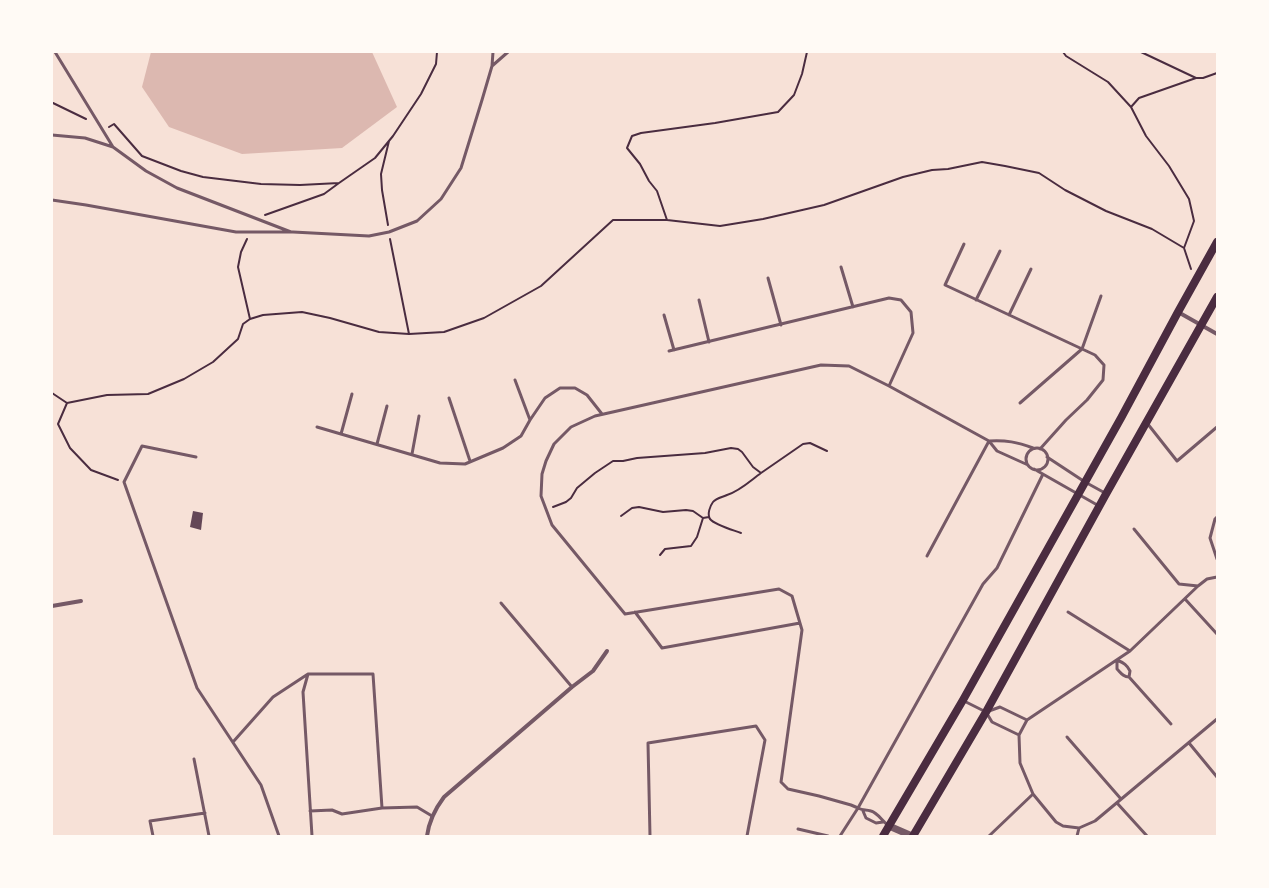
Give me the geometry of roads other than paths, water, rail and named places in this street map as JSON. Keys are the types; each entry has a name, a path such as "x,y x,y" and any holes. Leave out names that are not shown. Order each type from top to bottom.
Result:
{"main road":[{"path":"883,836 886,824 963,700 1121,418 1217,242"},
{"path":"912,836 986,712 1217,297"}],"street":[{"path":"1178,312 1217,334"},
{"path":"52,606 81,601"},
{"path":"427,836 432,816 439,804 451,791 593,670 607,651"},
{"path":"886,824 912,836"}],"lane":[{"path":"55,52 113,147"},
{"path":"52,200 236,232 293,232 369,236 389,232 417,221 441,200 461,168 492,66 493,52"},
{"path":"492,66 508,52"},
{"path":"52,135 85,138 113,147 146,171 177,188 293,232"},
{"path":"964,244 945,285 1095,355 1104,365 1103,380 1087,400 1066,420 1040,449"},
{"path":"976,300 1000,251"},
{"path":"841,267 853,307"},
{"path":"1009,315 1031,269"},
{"path":"768,278 781,325"},
{"path":"1020,403 1082,349 1102,296"},
{"path":"669,351 889,298 901,300 911,312 913,333 889,386"},
{"path":"698,300 709,342"},
{"path":"664,315 674,350"},
{"path":"886,824 870,811 863,811 851,805 788,789 781,782 802,630 792,596 779,589 625,614 552,525 541,496 542,474 554,444 571,427 602,414 821,365 849,366 889,386 988,442 997,451 1028,465 1100,506"},
{"path":"515,380 530,420"},
{"path":"318,426 440,462 465,464 503,448 521,436 545,398 560,388 575,388 587,395 602,414"},
{"path":"341,434 352,394"},
{"path":"448,398 470,461"},
{"path":"377,444 387,406"},
{"path":"412,454 419,416"},
{"path":"1147,423 1177,461 1217,427"},
{"path":"988,442 1002,440 1040,449 1046,453 1047,457 1106,494"},
{"path":"927,556 988,442"},
{"path":"196,457 142,446 124,482 197,688 260,785 279,836"},
{"path":"1028,465 1026,462 1026,455 1034,448"},
{"path":"1034,469 1038,470 1044,467 1047,457"},
{"path":"840,836 858,808 983,584 997,568 1043,474"},
{"path":"1217,517 1215,519 1210,538 1217,559"},
{"path":"1134,529 1178,584 1198,586"},
{"path":"1217,577 1207,579 1198,586 1130,651 1027,720 1019,735 1020,763 1033,794 1056,822 1063,826 1078,828 1095,821 1217,719"},
{"path":"1185,599 1217,634"},
{"path":"501,603 572,687"},
{"path":"635,612 662,648 800,623"},
{"path":"1068,612 1130,651"},
{"path":"1117,660 1117,669 1124,677 1129,677 1171,724"},
{"path":"1117,660 1124,663 1128,668 1130,671 1129,677"},
{"path":"233,742 273,697 308,674 373,674 382,808"},
{"path":"308,674 303,692 312,836"},
{"path":"963,700 986,712 992,722 1019,735"},
{"path":"986,712 1000,707 1027,720"},
{"path":"650,836 648,743 756,726 765,740 747,836"},
{"path":"1067,736 1121,799"},
{"path":"1189,743 1217,777"},
{"path":"194,759 209,836"},
{"path":"989,836 1033,794"},
{"path":"1117,803 1147,836"},
{"path":"310,811 332,810 342,814 382,808 417,807 432,816"},
{"path":"863,811 866,818 876,823 886,824"},
{"path":"153,836 150,821 205,813"},
{"path":"1077,836 1078,828"},
{"path":"798,830 828,836"}]}
